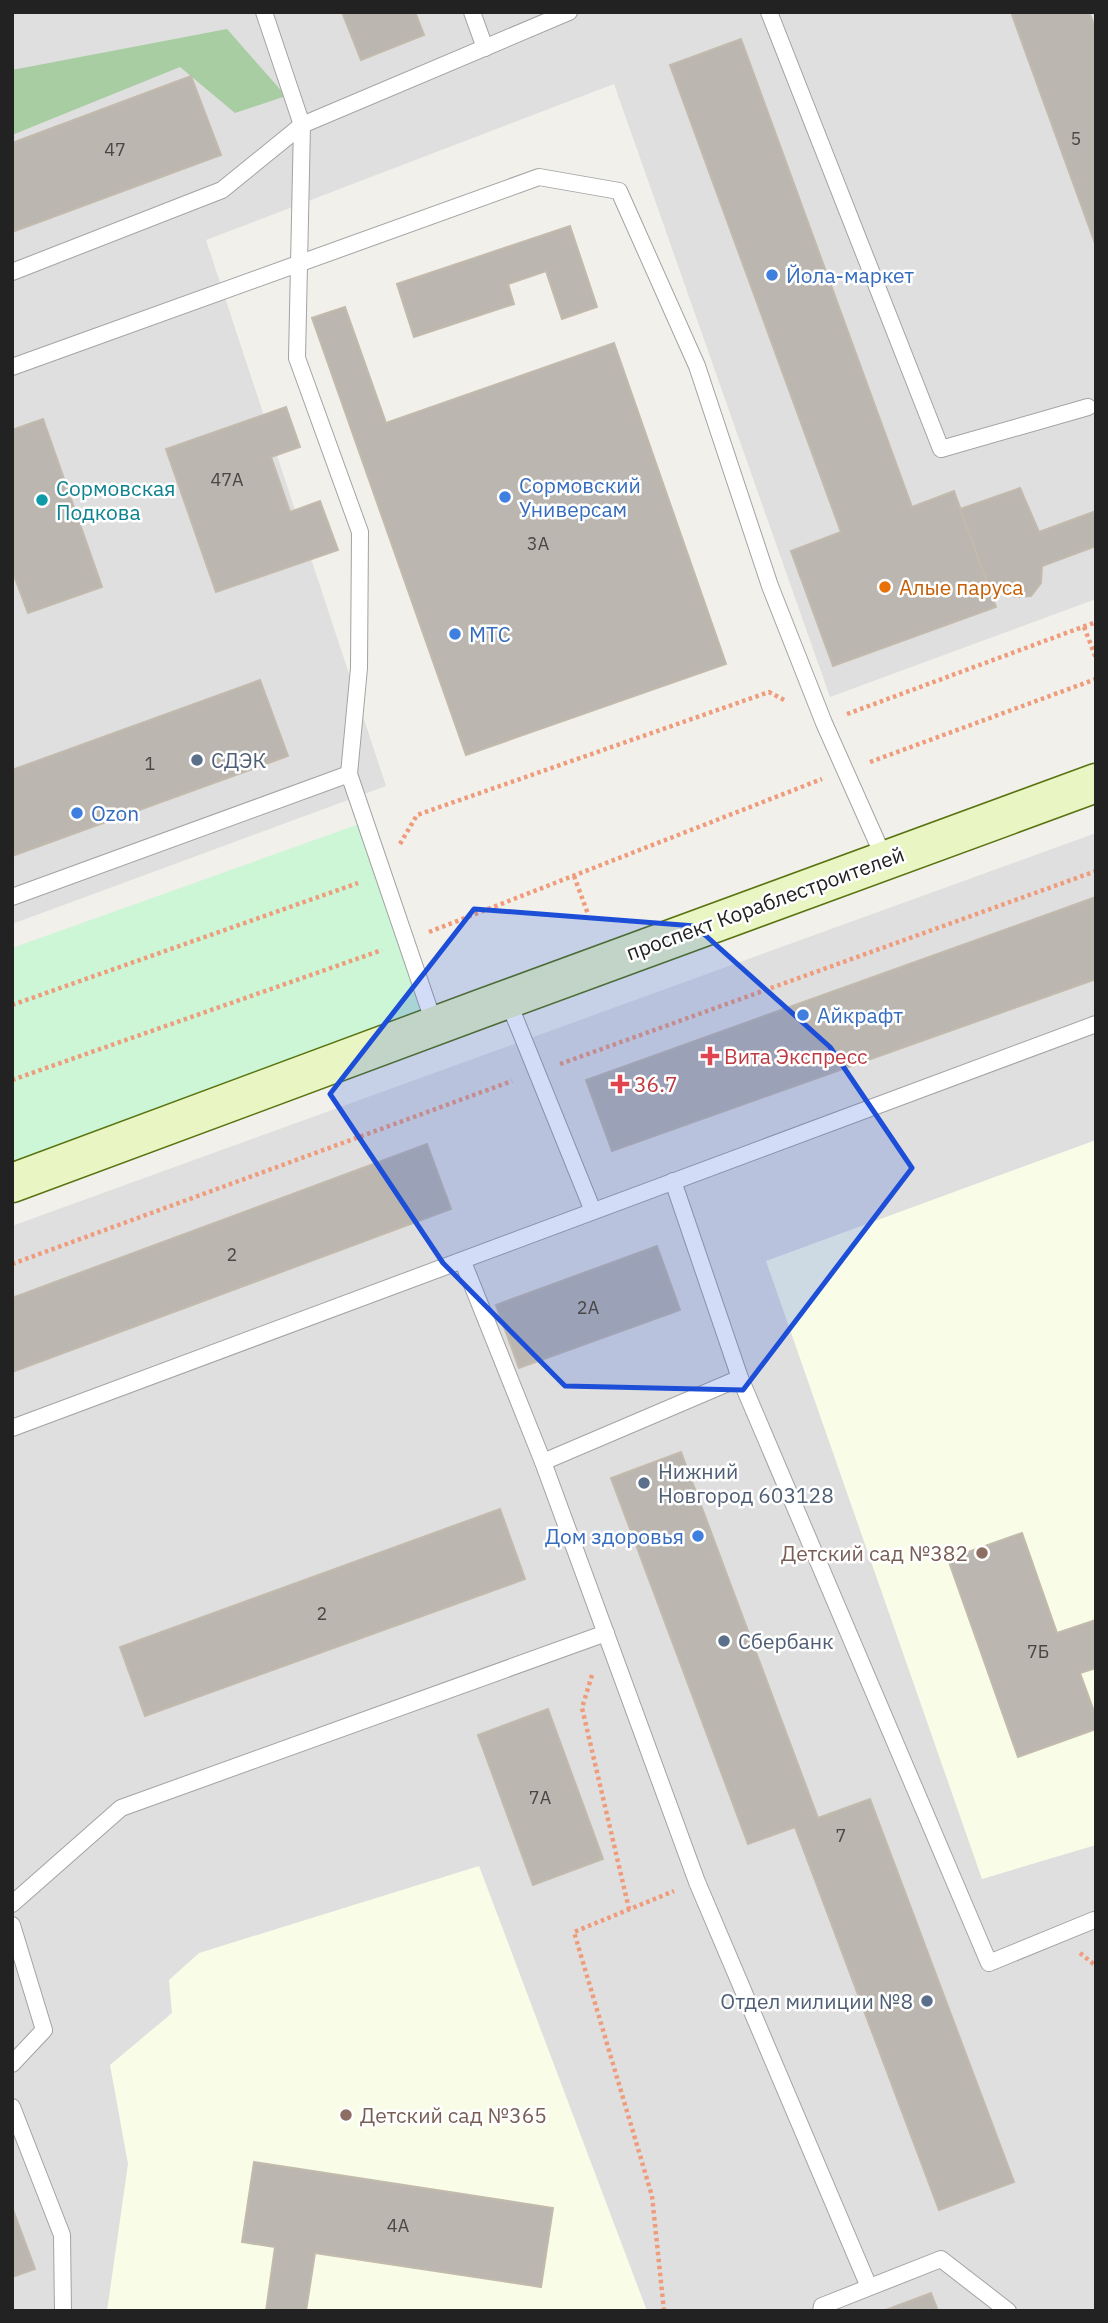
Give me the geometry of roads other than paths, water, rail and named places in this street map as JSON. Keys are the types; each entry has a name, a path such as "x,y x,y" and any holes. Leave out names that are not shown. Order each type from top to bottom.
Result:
{"street":[{"name":"проспект Кораблестроителей","path":"12,1183 508,1001 603,962 1096,783"}],"lane":[{"path":"264,12 302,125 298,358 360,532 359,668 349,774 435,1026"},
{"path":"472,12 485,48"},
{"path":"12,272 222,190 302,125 569,12"},
{"path":"769,12 941,449 1088,407"},
{"path":"12,367 299,261 539,177 619,191 697,366 770,586 824,723 884,860"},
{"path":"12,897 349,774"},
{"path":"508,1001 593,1211"},
{"path":"12,1428 1096,1024"},
{"path":"673,1181 740,1378 989,1963 1094,1920"},
{"path":"463,1262 543,1462 696,1882 869,2287"},
{"path":"543,1462 740,1378"},
{"path":"12,1904 121,1808 606,1633"},
{"path":"12,1925 44,2030 12,2064"},
{"path":"12,2107 62,2235 63,2311"},
{"path":"821,2311 822,2306 941,2259 1008,2311"}],"place":[{"name":"Йола-маркет","path":"772,275"},
{"name":"Сормовский Универсам","path":"505,497"},
{"name":"Сормовская Подкова","path":"42,500"},
{"name":"Алые паруса","path":"885,587"},
{"name":"МТС","path":"455,634"},
{"name":"СДЭК","path":"197,760"},
{"name":"Ozon","path":"77,813"},
{"name":"Айкрафт","path":"803,1015"},
{"name":"Вита Экспресс","path":"710,1056"},
{"name":"36.7","path":"620,1084"},
{"name":"Нижний Новгород 603128","path":"644,1483"},
{"name":"Дом здоровья","path":"698,1536"},
{"name":"Детский сад №382","path":"982,1553"},
{"name":"Сбербанк","path":"724,1641"},
{"name":"Отдел милиции №8","path":"927,2001"},
{"name":"Детский сад №365","path":"346,2115"}]}
